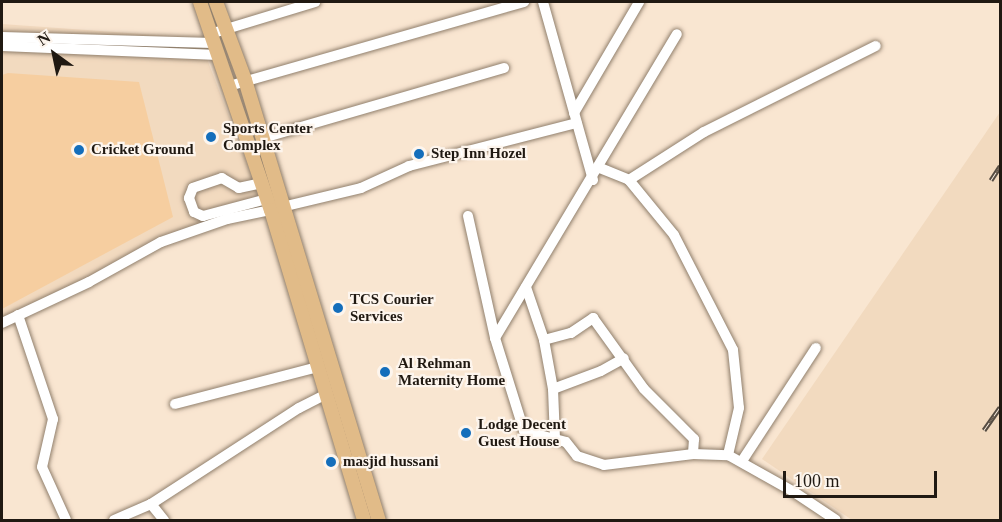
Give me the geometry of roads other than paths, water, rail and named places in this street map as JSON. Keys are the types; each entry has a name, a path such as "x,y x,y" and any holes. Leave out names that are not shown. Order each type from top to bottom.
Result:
{"main road":[{"path":"200,2 262,183 273,205 379,520"},
{"path":"216,2 245,80 263,138 273,205 364,520"}],"street":[{"path":"2,46 164,47 213,44 225,31 315,2"},
{"path":"229,86 524,2"},
{"path":"543,2 593,180"},
{"path":"262,183 239,188 222,178 193,188 189,198 194,212 203,216 361,188 409,166 575,118 639,2"},
{"path":"495,338 593,180 678,34"},
{"path":"2,37 164,47"},
{"path":"629,180 704,132 876,46"},
{"path":"263,138 504,68"},
{"path":"600,168 629,180 674,235 734,350 739,408 728,455"},
{"path":"2,323 89,282 161,242 273,205"},
{"path":"468,216 495,338 524,431 566,442 577,456 604,465 693,454 728,455 742,461 836,520"},
{"path":"526,287 544,340 553,389 555,438"},
{"path":"18,315 53,419 42,467 66,520"},
{"path":"544,340 571,333 593,318 624,358 644,389 694,439 693,454"},
{"path":"742,461 816,348"},
{"path":"553,389 602,371 624,358"},
{"path":"175,404 318,367"},
{"path":"114,520 151,504 326,394"},
{"path":"151,504 164,520"}],"railway":[{"path":"991,180 1000,166"},
{"path":"984,430 1000,407"}],"place":[{"name":"Sports Center Complex","path":"211,137"},
{"name":"Cricket Ground","path":"79,150"},
{"name":"Step Inn Hozel","path":"419,154"},
{"name":"TCS Courier Services","path":"338,308"},
{"name":"Al Rehman Maternity Home","path":"385,372"},
{"name":"Lodge Decent Guest House","path":"466,433"},
{"name":"masjid hussani","path":"331,462"}]}
